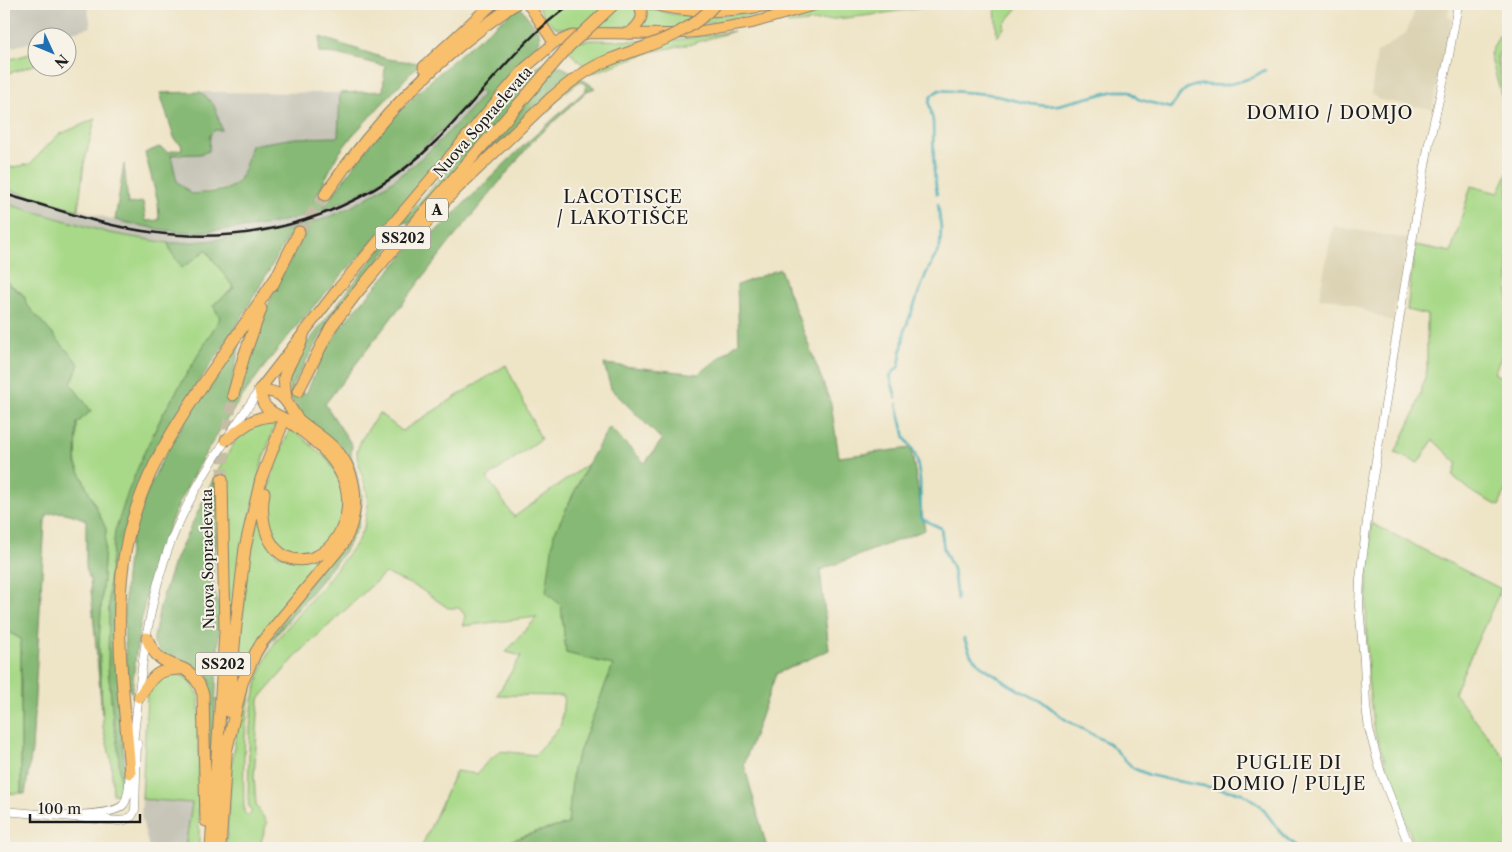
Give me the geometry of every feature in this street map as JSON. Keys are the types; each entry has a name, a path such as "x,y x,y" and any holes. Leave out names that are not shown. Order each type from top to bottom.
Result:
{"highway":[{"path":"344,168 359,141 384,110 424,67 492,4"},
{"name":"Nuova Sopraelevata","path":"298,391 332,327 355,295 569,46 614,4"},
{"name":"A","path":"332,327 452,193 550,99 578,75 682,31 698,20 715,4"},
{"path":"325,195 374,130 416,85 465,41 511,6"},
{"path":"130,773 120,608 123,564 132,522 144,485 160,452 181,416 274,279 300,232"},
{"path":"233,395 257,318 274,279"},
{"path":"286,400 284,378 286,370 300,345 304,332"},
{"path":"227,748 242,683 256,652 283,616 343,544 354,517 356,495 352,478 345,462 333,446 295,416 286,400 279,394 260,389 264,406 279,421"},
{"path":"226,440 254,419 261,417 292,423 332,458 341,472 346,486 348,501 346,517 341,531 329,548 314,557 299,559 281,553 271,543 264,529 262,502 273,447"},
{"name":"Nuova Sopraelevata","path":"220,848 234,634 244,557 261,479 273,447 279,421"},
{"name":"Nuova Sopraelevata","path":"211,848 225,632 222,480"},
{"path":"147,638 154,654 196,679 202,694 206,848"},
{"path":"139,697 156,674 168,670 182,669"}],"main road":[{"path":"528,4 554,43"},
{"path":"628,34 638,26 642,18 642,11 638,4"},
{"path":"651,4 678,11 726,12 779,4"},
{"path":"260,389 337,290 525,68 554,43 580,34 672,34 720,29 752,23 818,4"}],"street":[{"path":"1410,848 1381,773 1369,729 1359,606 1360,579 1370,496 1417,212 1458,4"},
{"path":"67,816 103,813 119,808 124,804 127,796 147,638 159,584 176,530 194,493 260,389"},
{"path":"4,811 119,821 126,820 132,816 135,810 137,772 136,719"}],"shaded area":[{"path":"4,4 87,4 91,27 78,30 78,28 28,28 28,43 4,49"},
{"path":"1418,4 1450,4 1448,16 1451,18 1451,23 1432,109 1379,100 1371,94 1377,53 1406,33"},
{"path":"1508,41 1508,97 1504,93 1497,57"},
{"path":"478,90 483,95 437,144 411,167 385,187 360,202 315,223 272,232 196,243 168,243 109,233 4,203 4,188 115,220 187,232 234,229 279,222 323,210 380,182 411,159 436,136"},
{"path":"201,92 340,93 338,137 251,145 240,177 231,187 192,194 177,182 171,154 200,154 210,135 215,130 214,105"},
{"path":"1333,226 1408,239 1393,322 1337,299 1319,298"},
{"path":"142,799 192,803 185,848 149,848 141,815"}],"green space":[{"path":"484,4 503,4 481,20 473,13"},
{"path":"503,4 518,4 539,32 540,41 361,255 302,320 247,390 222,427 199,465 179,504 162,544 150,580 142,617 132,693 128,689 124,617 127,563 131,538 147,492 180,428 235,348 240,344 229,395 278,282 305,234 293,229 235,329 170,424 154,454 124,536 115,587 117,664 125,770 124,796 121,793 118,748 108,668 109,582 115,531 143,455 163,414 220,318 213,305 234,288 206,250 182,268 171,252 168,243 206,241 280,231 307,225 340,212 386,186 407,170 447,134 483,94 478,91 432,139 408,161 381,181 343,202 281,222 259,226 186,232 159,229 115,220 124,164 128,204 143,202 146,221 159,220 158,202 145,153 159,147 168,152 182,149 181,144 175,140 160,93 201,92 214,105 222,130 215,130 210,135 209,151 200,154 171,155 177,182 192,194 206,193 227,189 235,184 244,168 251,145 296,138 338,137 340,93 383,91 385,66 336,54 319,53 320,37 387,59 420,63 352,136 337,156 314,201 325,195 324,207 368,147 398,113 480,37 510,14"},
{"path":"537,4 631,4 638,10 638,13 636,21 628,27 557,28 545,18"},
{"path":"852,4 942,5 788,24 787,20 821,8"},
{"path":"1001,4 1021,4 1004,24 1004,28 997,37 995,7 1001,6"},
{"path":"645,7 671,14 709,17 778,8 778,10 675,29 640,30 645,20"},
{"path":"1508,17 1508,41 1497,57 1503,93 1508,97 1508,104 1501,95 1490,54"},
{"path":"734,31 691,44 650,52 593,73 576,59 563,43 592,40 676,40"},
{"path":"28,54 28,67 4,75 4,61"},
{"path":"546,63 566,69 595,88 587,91 532,142 447,246 325,404 352,445 351,454 362,494 358,526 345,551 270,643 256,669 254,667 259,657 359,510 291,399 288,381 299,354 386,241 391,245 321,335 291,388 306,394 322,357 342,325 420,236 436,231 522,147 586,90 586,85 580,81 485,155 530,100 410,223 402,222 532,70"},
{"path":"95,119 84,164 78,210 4,188 4,169 30,164 58,135"},
{"path":"1508,172 1508,343 1494,373 1508,381 1508,483 1499,506 1475,494 1453,476 1457,463 1433,440 1418,463 1395,453 1415,412 1427,370 1427,315 1407,310 1415,245 1451,252 1471,186 1498,193"},
{"path":"4,203 109,233 168,243 171,252 206,250 234,288 213,305 220,318 163,414 143,455 115,531 108,668 124,796 113,794 111,760 103,727 99,643 106,529 76,464 77,423 91,411 71,384 79,364 26,304 22,293 4,280"},
{"path":"780,269 831,404 839,457 911,448 925,530 820,570 829,650 776,674 744,764 767,848 490,848 536,832 568,824 573,768 613,665 566,653 561,606 546,592 554,534 588,464 609,427 645,463 662,440 611,389 604,364 699,374 739,342 737,285"},
{"path":"4,280 25,297 26,304 79,364 71,384 91,411 77,423 76,464 106,529 99,643 102,714 90,579 86,571 86,520 72,515 52,513 47,515 45,521 32,750 25,794 21,793 21,639 10,633 4,622"},
{"path":"506,365 541,439 487,478 514,517 588,464 554,534 566,653 613,665 573,768 568,824 536,832 490,848 421,848 456,771 477,774 500,751 535,755 561,725 564,696 497,695 521,656 506,652 537,617 463,626 465,615 459,608 448,608 419,588 385,573 298,654 259,699 254,777 256,805 267,823 259,848 226,848 233,756 240,711 246,689 254,667 256,669 246,722 244,758 244,812 248,816 252,811 249,808 248,798 251,716 259,676 277,639 326,582 357,542 364,527 368,505 367,492 357,457 361,440 379,413 402,431"},
{"path":"275,420 291,427 332,464 344,496 341,521 325,547 304,555 290,553 283,549 269,530 267,496 277,459 290,429 276,422 262,463 232,611 230,613 216,479 214,478 230,449 246,429 263,421"},
{"path":"214,478 216,479 217,542 213,567 214,589 220,610 213,751 209,785 206,696 153,643 160,606 174,562"},
{"path":"258,516 277,555 327,555 237,681 247,568"},
{"path":"1371,523 1501,589 1454,693 1508,762 1508,848 1415,848 1373,726 1368,678 1366,606"},
{"path":"4,622 10,633 21,639 21,793 4,794"},
{"path":"174,672 190,682 199,698 199,848 185,848 192,803 142,799 147,695 158,677"}],"waterway":[{"path":"937,194 934,171 933,121 929,103 931,96 939,90 988,94 1047,106 1115,91 1129,91 1138,99 1170,108 1182,92 1192,86 1235,83 1265,70"},
{"path":"896,398 890,376 899,366 905,329 926,274 940,247 941,229 938,204"},
{"path":"897,404 905,438 917,460 920,480 921,516 922,519 941,528 944,550 953,569 957,600"},
{"path":"964,638 971,655 979,664 1011,686 1043,702 1066,720 1110,744 1133,768 1149,775 1242,793 1260,805 1281,833 1297,848"}],"tunnel":[{"path":"299,232 325,195"},
{"path":"282,425 298,391"},
{"path":"222,479 225,441 233,395"}],"railway":[{"path":"4,194 77,216 150,232 228,235 266,230 304,220 340,207 374,189 406,167 453,124 534,35 571,4"}],"district":[{"name":"DOMIO / DOMJO","path":"1330,113"},
{"name":"LACOTISCE / LAKOTIŠČE","path":"623,207"},
{"name":"PUGLIE DI DOMIO / PULJE","path":"1289,773"}]}
